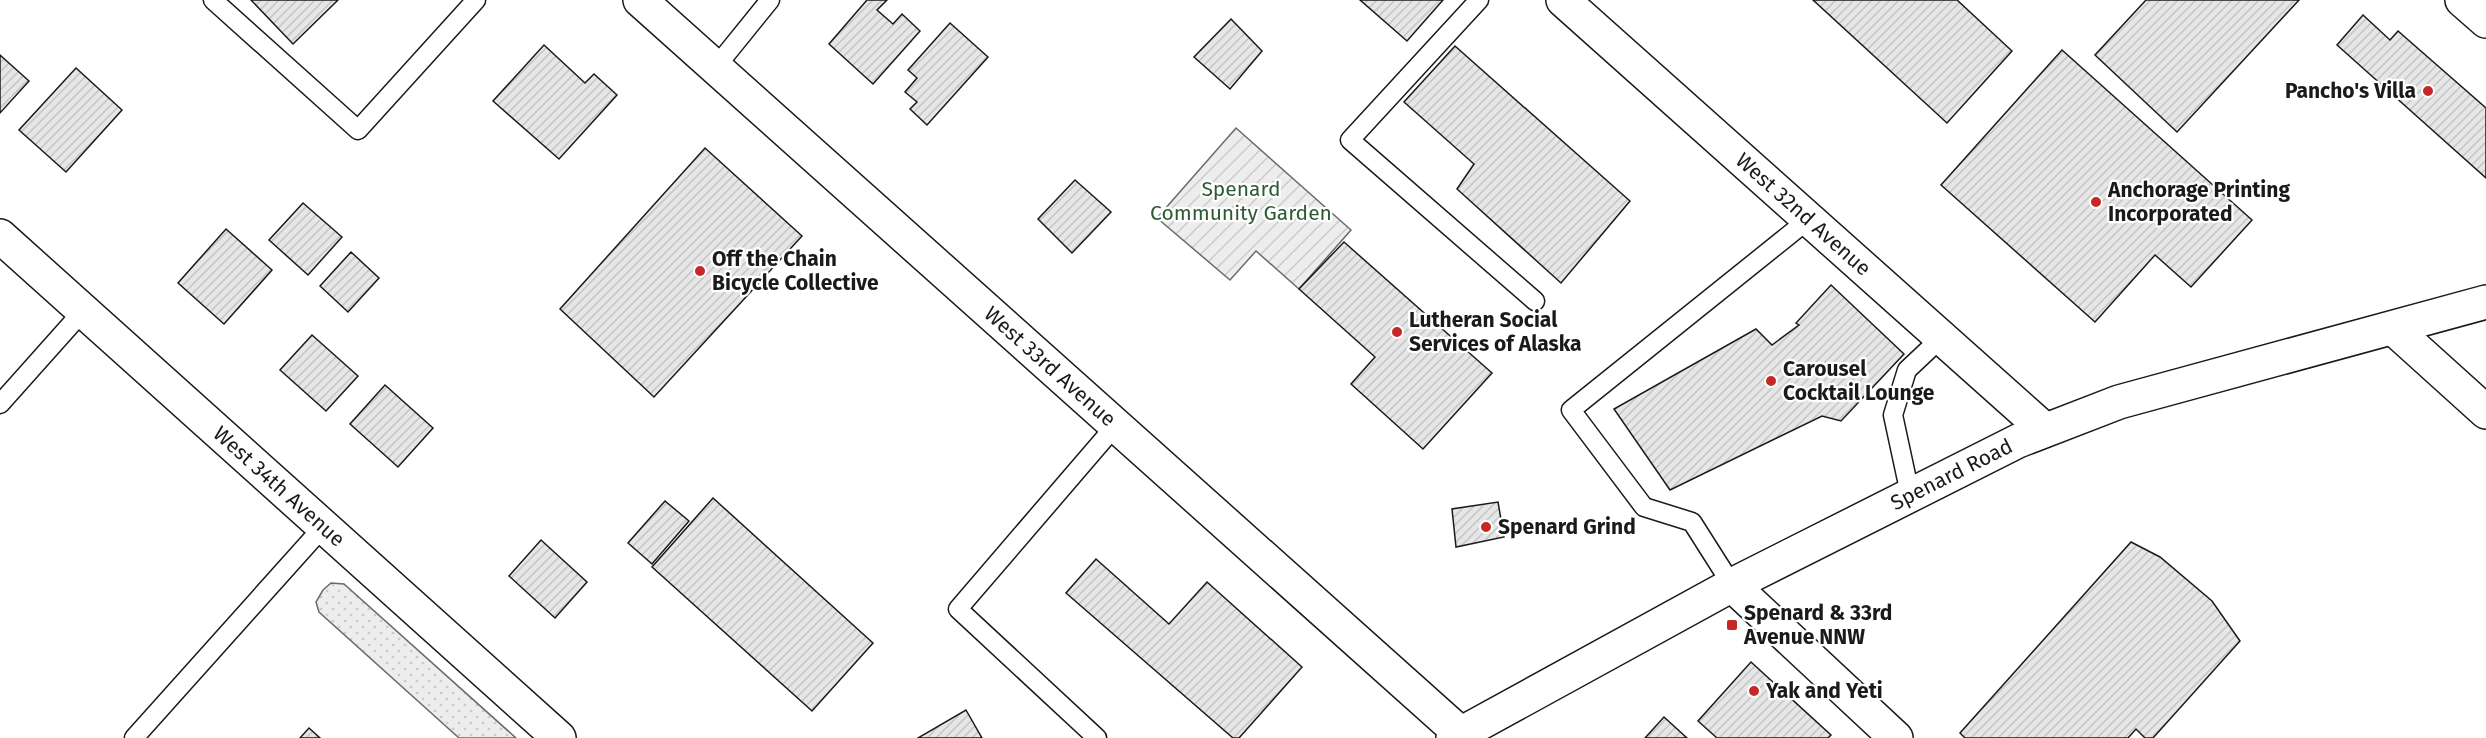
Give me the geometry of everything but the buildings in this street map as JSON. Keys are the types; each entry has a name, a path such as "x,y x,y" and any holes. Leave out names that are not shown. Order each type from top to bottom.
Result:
{"street":[{"name":"West 33rd Avenue","path":"640,0 1116,424 1457,736"},
{"name":"West 32nd Avenue","path":"1563,0 2045,430"},
{"path":"2462,0 2486,21"},
{"name":"West 34th Avenue","path":"0,236 559,738"},
{"name":"Spenard Road","path":"1457,736 1732,585 1910,494 2045,430 2119,402 2486,302"},
{"path":"2393,328 2486,412"},
{"path":"1732,585 1896,738"}],"lane":[{"path":"213,0 358,130 476,0"},
{"path":"715,68 770,0"},
{"path":"1479,0 1350,140 1535,301"},
{"path":"1732,585 1692,522 1644,507 1571,410 1809,219"},
{"path":"0,404 83,310"},
{"path":"1910,494 1893,416 1907,370 1941,338"},
{"path":"1097,738 958,609 1116,424"},
{"path":"139,736 324,526"}],"green space":[{"name":"Spenard Community Garden","path":"1236,128 1351,230 1299,289 1256,251 1230,280 1157,218"},
{"path":"331,583 344,584 516,738 459,738 319,612 316,602 323,590"}],"place":[{"name":"Pancho's Villa","path":"2428,91"},
{"name":"Anchorage Printing Incorporated","path":"2096,202"},
{"name":"Off the Chain Bicycle Collective","path":"700,271"},
{"name":"Lutheran Social Services of Alaska","path":"1397,332"},
{"name":"Carousel Cocktail Lounge","path":"1771,381"},
{"name":"Spenard Grind","path":"1486,527"},
{"name":"Spenard & 33rd Avenue NNW","path":"1732,625"},
{"name":"Yak and Yeti","path":"1754,691"}]}
